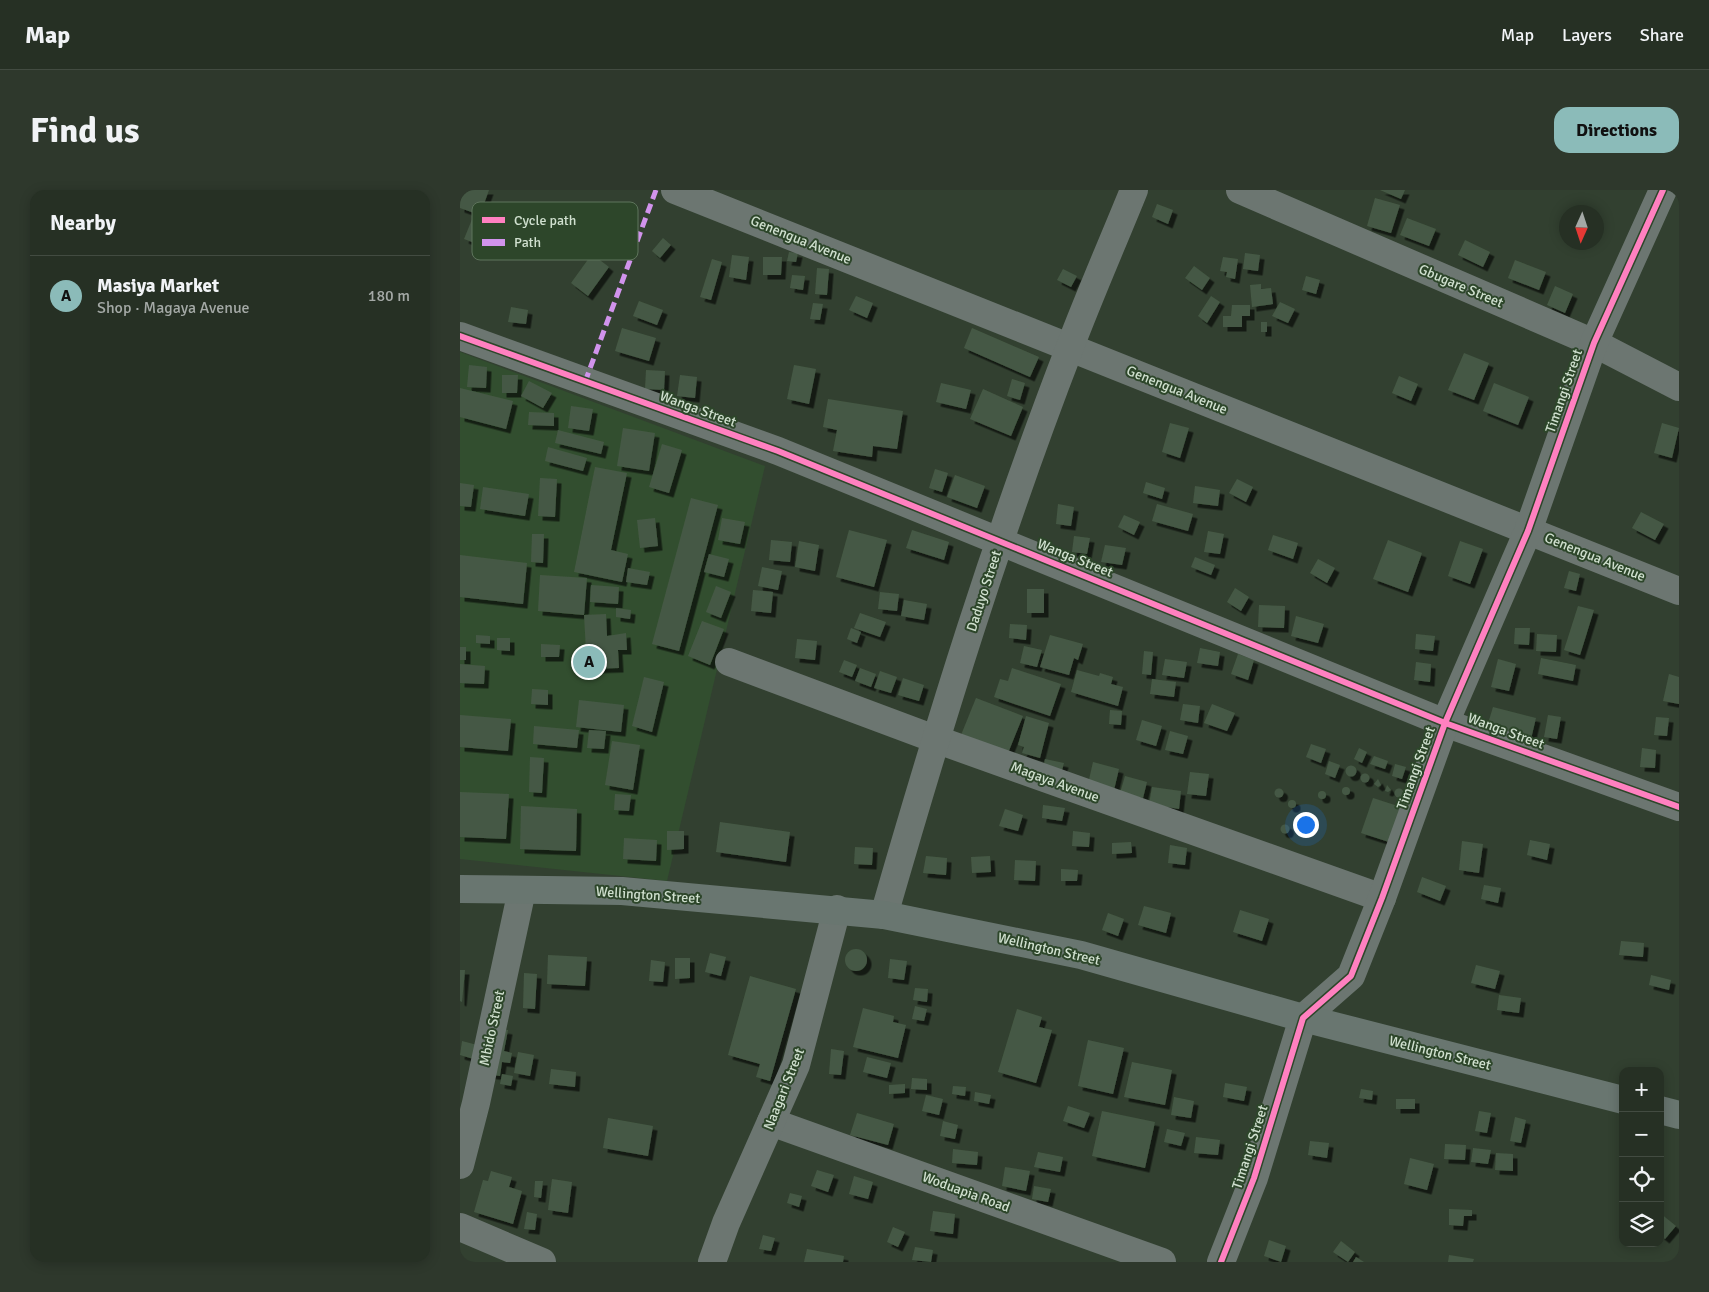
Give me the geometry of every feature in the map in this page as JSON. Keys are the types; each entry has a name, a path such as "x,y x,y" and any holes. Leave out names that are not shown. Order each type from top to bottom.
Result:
{"main road":[{"name":"Wellington Street","path":"460,888 622,891 884,915 1081,955 1303,1018 1619,1099"},
{"path":"1664,1111 1679,1115"}],"street":[{"name":"Genengua Avenue","path":"675,190 1679,591"},
{"name":"Daduyo Street","path":"884,915 935,739 1001,542 1070,347 1134,190"},
{"name":"Gbugare Street","path":"1240,190 1594,344 1679,387"},
{"name":"Timangi Street","path":"1221,1262 1254,1178 1303,1018 1351,976 1382,898 1445,723 1528,531 1594,344 1664,190"},
{"name":"Wanga Street","path":"460,336 778,451 1445,723 1679,807"},
{"name":"Magaya Avenue","path":"729,662 935,739 1382,898"},
{"name":"Mbido Street","path":"460,1165 476,1103 522,890"},
{"name":"Naagari Street","path":"712,1262 796,1065 836,910"},
{"name":"Woduapia Road","path":"771,1122 1162,1262"},
{"path":"460,1227 542,1262"}],"shaded area":[{"path":"460,352 765,466 667,881 460,859"}],"building":[{"path":"460,190 489,190 485,202 472,202 472,212 460,208"},
{"path":"1380,190 1405,190 1401,199"},
{"path":"1375,198 1400,205 1391,233 1367,226"},
{"path":"1157,204 1173,210 1168,224 1152,217"},
{"path":"1407,218 1436,229 1429,246 1400,235"},
{"path":"472,219 472,242 464,239"},
{"path":"663,238 671,245 660,258 652,251"},
{"path":"1465,240 1490,252 1483,267 1458,255"},
{"path":"789,252 798,253 796,262 787,261"},
{"path":"1245,253 1260,255 1258,271 1243,269"},
{"path":"732,255 749,257 746,280 729,277"},
{"path":"763,257 782,257 781,275 763,275"},
{"path":"1223,257 1238,259 1235,279 1226,277 1227,272 1220,271"},
{"path":"712,259 722,262 711,300 700,297"},
{"path":"588,260 600,260 609,267 588,296 571,283"},
{"path":"1515,260 1546,272 1539,290 1508,278"},
{"path":"1194,266 1210,278 1202,290 1185,278"},
{"path":"817,268 829,269 827,295 815,294"},
{"path":"1063,269 1077,276 1071,287 1057,280"},
{"path":"792,275 805,276 803,290 790,288"},
{"path":"1306,276 1320,280 1316,294 1302,290"},
{"path":"1261,284 1261,289 1271,288 1273,304 1252,307 1250,285"},
{"path":"1555,286 1573,294 1565,313 1547,305"},
{"path":"856,296 873,303 867,318 849,310"},
{"path":"1211,296 1220,302 1207,323 1198,316"},
{"path":"639,301 663,310 657,325 633,316"},
{"path":"1280,302 1295,309 1288,323 1272,316"},
{"path":"813,303 823,304 820,320 810,319"},
{"path":"1232,305 1250,305 1250,316 1242,316 1242,327 1223,327 1223,316 1231,316"},
{"path":"511,307 528,310 526,324 508,322"},
{"path":"1261,322 1267,322 1267,332 1261,332"},
{"path":"622,328 656,338 649,361 615,351"},
{"path":"972,328 1039,357 1030,377 964,348"},
{"path":"1464,353 1489,363 1474,400 1448,390"},
{"path":"469,365 487,367 486,388 467,387"},
{"path":"794,365 816,369 809,404 787,399"},
{"path":"646,370 665,371 664,390 645,389"},
{"path":"502,375 518,375 517,393 502,393"},
{"path":"680,375 697,377 695,398 677,396"},
{"path":"1399,376 1418,384 1411,401 1392,393"},
{"path":"1012,379 1025,383 1020,400 1007,396"},
{"path":"529,381 552,393 543,408 521,396"},
{"path":"941,383 971,390 966,409 936,402"},
{"path":"1494,383 1529,397 1518,425 1483,411"},
{"path":"460,388 513,401 506,429 460,417"},
{"path":"983,389 1023,407 1011,436 970,419"},
{"path":"828,399 903,411 897,449 873,446 872,457 833,451 837,430 823,427"},
{"path":"571,406 593,409 589,431 568,428"},
{"path":"529,412 554,413 554,426 528,425"},
{"path":"1170,423 1189,428 1180,458 1162,452"},
{"path":"1662,423 1679,428 1672,458 1654,453"},
{"path":"623,428 655,433 649,471 617,466"},
{"path":"558,430 604,442 601,454 555,443"},
{"path":"662,444 682,450 669,493 649,487"},
{"path":"548,447 587,458 583,471 545,461"},
{"path":"595,467 627,473 611,550 628,554 622,582 574,572"},
{"path":"935,469 948,473 942,492 929,488"},
{"path":"955,475 985,486 977,508 947,497"},
{"path":"540,478 557,479 555,517 538,516"},
{"path":"1237,479 1253,487 1246,502 1229,493"},
{"path":"1146,482 1165,488 1162,499 1143,493"},
{"path":"460,483 474,485 471,507 460,506"},
{"path":"1195,486 1220,490 1218,506 1193,503"},
{"path":"483,487 529,494 525,516 480,509"},
{"path":"691,498 718,505 679,651 652,644"},
{"path":"1058,504 1074,507 1071,526 1056,524"},
{"path":"1157,504 1193,514 1188,531 1152,521"},
{"path":"1641,512 1664,524 1655,540 1632,528"},
{"path":"1124,515 1140,522 1134,535 1118,527"},
{"path":"655,518 658,546 640,548 637,520"},
{"path":"722,518 745,522 740,544 718,540"},
{"path":"849,530 887,540 874,587 836,577"},
{"path":"912,530 949,542 944,560 906,548"},
{"path":"1208,531 1224,534 1220,554 1204,552"},
{"path":"532,534 544,534 543,563 531,562"},
{"path":"1273,535 1298,543 1293,559 1268,550"},
{"path":"1074,536 1090,538 1087,554 1072,552"},
{"path":"771,540 792,542 790,562 769,560"},
{"path":"1388,540 1422,553 1408,592 1373,579"},
{"path":"799,541 819,545 815,571 795,567"},
{"path":"1460,541 1483,549 1470,584 1448,576"},
{"path":"1105,545 1126,548 1122,565 1101,562"},
{"path":"709,554 729,559 724,577 704,572"},
{"path":"460,555 527,563 523,604 460,597"},
{"path":"1195,557 1215,565 1211,575 1191,567"},
{"path":"1318,559 1335,568 1327,583 1310,573"},
{"path":"762,567 782,571 778,590 758,586"},
{"path":"628,568 650,572 647,585 626,582"},
{"path":"1569,571 1580,574 1576,591 1564,588"},
{"path":"540,575 587,578 584,615 538,611"},
{"path":"591,585 619,587 618,604 590,602"},
{"path":"716,586 731,592 721,618 706,612"},
{"path":"1235,588 1249,597 1241,611 1227,602"},
{"path":"1027,589 1044,589 1044,613 1027,613"},
{"path":"753,590 773,592 771,613 751,611"},
{"path":"880,592 899,594 897,611 878,609"},
{"path":"904,600 927,604 924,620 901,616"},
{"path":"1259,605 1285,606 1284,628 1258,627"},
{"path":"1578,606 1594,610 1580,655 1564,650"},
{"path":"616,608 631,610 630,619 616,617"},
{"path":"860,613 886,622 880,637 854,628"},
{"path":"606,614 607,636 626,633 627,650 618,650 619,668 587,669 584,615"},
{"path":"1296,616 1324,624 1318,643 1291,636"},
{"path":"702,621 724,629 710,665 688,656"},
{"path":"1010,624 1027,625 1026,640 1009,638"},
{"path":"851,628 861,632 857,643 847,639"},
{"path":"1515,628 1530,628 1529,645 1514,644"},
{"path":"1416,634 1435,636 1433,651 1415,649"},
{"path":"1537,634 1557,635 1556,652 1536,651"},
{"path":"476,635 490,636 490,644 476,643"},
{"path":"1050,635 1083,644 1078,660 1074,658 1069,675 1040,667"},
{"path":"497,638 510,638 510,651 497,650"},
{"path":"797,639 817,641 815,660 795,658"},
{"path":"541,644 560,645 559,657 541,657"},
{"path":"1024,646 1042,650 1037,667 1020,663"},
{"path":"460,647 466,647 466,660 460,660"},
{"path":"1200,648 1220,652 1218,666 1197,663"},
{"path":"1144,651 1153,652 1151,675 1142,674"},
{"path":"1238,654 1254,660 1248,680 1231,674"},
{"path":"1541,658 1576,665 1573,681 1538,674"},
{"path":"1165,659 1187,662 1184,678 1162,675"},
{"path":"1498,659 1516,664 1509,691 1491,687"},
{"path":"844,660 857,665 852,677 839,672"},
{"path":"1416,662 1431,664 1430,682 1414,680"},
{"path":"460,664 485,666 484,684 460,683"},
{"path":"860,668 876,674 871,687 855,681"},
{"path":"1012,668 1061,684 1050,716 994,697 1000,679 1008,681"},
{"path":"1077,670 1099,676 1100,673 1113,677 1111,684 1123,687 1118,706 1071,692"},
{"path":"880,671 897,677 891,693 874,688"},
{"path":"1669,674 1679,677 1679,704 1663,701"},
{"path":"644,677 664,682 652,732 632,726"},
{"path":"903,678 924,685 919,701 898,695"},
{"path":"1152,679 1176,682 1174,697 1150,694"},
{"path":"532,689 548,690 548,705 531,704"},
{"path":"976,698 1023,716 1006,758 959,740"},
{"path":"579,700 624,705 621,732 576,727"},
{"path":"1183,704 1200,706 1198,723 1180,720"},
{"path":"1212,704 1235,713 1227,731 1204,723"},
{"path":"1493,707 1536,718 1531,739 1487,727"},
{"path":"1110,710 1122,711 1121,725 1109,724"},
{"path":"460,715 511,719 508,751 460,747"},
{"path":"1548,715 1561,717 1557,739 1544,737"},
{"path":"1026,716 1049,723 1040,758 1022,753 1024,747 1018,745"},
{"path":"1656,717 1669,718 1667,736 1654,735"},
{"path":"1142,720 1162,726 1156,746 1136,740"},
{"path":"534,726 579,730 577,748 533,744"},
{"path":"589,730 606,731 604,749 587,748"},
{"path":"1170,731 1188,736 1183,754 1165,750"},
{"path":"612,741 640,745 633,790 605,785"},
{"path":"1311,744 1326,749 1321,763 1306,757"},
{"path":"1359,748 1367,752 1362,763 1354,759"},
{"path":"1642,748 1656,750 1655,768 1640,767"},
{"path":"1374,756 1388,761 1385,769 1370,764"},
{"path":"530,757 544,758 542,793 529,792"},
{"path":"1045,759 1064,763 1061,774 1043,770"},
{"path":"1329,761 1340,765 1335,778 1325,774"},
{"path":"1093,762 1119,769 1114,790 1088,784"},
{"path":"1395,764 1406,767 1402,779 1392,776"},
{"path":"1351,765 1357,771 1351,777 1345,771"},
{"path":"1190,772 1209,774 1206,796 1187,794"},
{"path":"1365,773 1370,778 1365,783 1360,778"},
{"path":"1125,776 1147,782 1143,798 1120,793"},
{"path":"1378,779 1381,785 1378,787 1374,784"},
{"path":"1387,785 1391,790 1388,792 1385,791"},
{"path":"1152,787 1181,791 1179,809 1149,804"},
{"path":"1346,787 1350,791 1346,795 1342,791"},
{"path":"1399,788 1404,793 1399,798 1394,793"},
{"path":"1279,789 1283,793 1279,797 1275,793"},
{"path":"1322,791 1326,795 1322,799 1318,795"},
{"path":"460,792 509,794 506,839 460,837"},
{"path":"615,794 631,795 629,811 614,810"},
{"path":"1373,798 1404,808 1392,843 1361,833"},
{"path":"1292,800 1296,804 1292,808 1288,804"},
{"path":"1043,805 1065,808 1062,821 1042,818"},
{"path":"521,806 577,809 576,851 520,849"},
{"path":"1005,809 1023,815 1018,831 999,826"},
{"path":"720,822 790,832 786,862 716,852"},
{"path":"1285,824 1290,829 1285,834 1280,829"},
{"path":"667,831 684,831 684,849 667,850"},
{"path":"1073,831 1090,833 1089,847 1072,846"},
{"path":"624,838 657,840 656,861 623,859"},
{"path":"1530,840 1550,844 1547,860 1527,855"},
{"path":"1462,841 1483,844 1479,873 1459,870"},
{"path":"1131,842 1132,853 1112,854 1112,843"},
{"path":"1170,845 1187,848 1185,865 1168,863"},
{"path":"855,847 873,848 872,865 854,864"},
{"path":"926,856 947,858 946,875 923,873"},
{"path":"990,856 991,872 972,873 971,857"},
{"path":"1015,860 1036,861 1035,881 1014,880"},
{"path":"1061,869 1078,870 1077,881 1061,881"},
{"path":"1422,877 1446,886 1440,901 1417,892"},
{"path":"1484,885 1501,888 1498,903 1481,899"},
{"path":"1144,906 1171,913 1166,933 1138,925"},
{"path":"1240,910 1269,919 1262,941 1233,932"},
{"path":"1108,913 1124,919 1118,936 1102,930"},
{"path":"1621,941 1644,943 1643,957 1619,955"},
{"path":"856,949 864,952 867,960 864,968 856,971 848,968 845,960 848,952"},
{"path":"710,953 726,957 721,976 705,972"},
{"path":"548,955 587,957 585,986 547,984"},
{"path":"675,958 690,958 690,978 675,979"},
{"path":"890,959 907,961 904,980 888,978"},
{"path":"651,960 665,962 663,982 649,981"},
{"path":"1476,965 1500,971 1495,989 1471,983"},
{"path":"460,970 465,970 462,1002 460,1001"},
{"path":"524,973 537,974 535,1009 523,1008"},
{"path":"1651,975 1671,980 1669,990 1649,985"},
{"path":"750,976 796,989 770,1081 756,1077 760,1064 728,1055"},
{"path":"915,988 928,989 927,1002 913,1000"},
{"path":"1499,995 1521,998 1519,1013 1497,1010"},
{"path":"915,1006 927,1009 924,1021 912,1019"},
{"path":"863,1008 894,1016 893,1022 906,1025 898,1058 853,1047"},
{"path":"1017,1009 1042,1017 1039,1027 1052,1030 1036,1083 998,1072"},
{"path":"495,1028 508,1030 504,1051 512,1053 510,1063 502,1062 500,1076 488,1074"},
{"path":"1088,1040 1124,1048 1113,1094 1078,1086"},
{"path":"462,1041 481,1046 477,1060 460,1055"},
{"path":"831,1049 844,1051 841,1075 829,1074"},
{"path":"518,1052 534,1055 530,1076 514,1073"},
{"path":"867,1057 891,1063 887,1078 863,1072"},
{"path":"1132,1062 1172,1070 1165,1105 1124,1097"},
{"path":"551,1069 576,1072 575,1087 549,1084"},
{"path":"502,1074 513,1076 511,1086 500,1084"},
{"path":"912,1078 927,1079 927,1090 911,1089"},
{"path":"1225,1083 1247,1087 1244,1101 1223,1097"},
{"path":"905,1084 905,1093 889,1094 889,1085"},
{"path":"953,1086 966,1087 965,1096 952,1094"},
{"path":"1361,1089 1373,1091 1372,1100 1359,1098"},
{"path":"975,1092 991,1095 989,1104 974,1101"},
{"path":"926,1095 943,1099 939,1115 922,1111"},
{"path":"1174,1097 1194,1101 1191,1118 1171,1115"},
{"path":"1396,1099 1415,1099 1415,1109 1396,1109"},
{"path":"1068,1106 1090,1113 1084,1128 1063,1121"},
{"path":"1102,1111 1155,1122 1145,1168 1092,1156"},
{"path":"1479,1111 1491,1113 1487,1133 1475,1131"},
{"path":"857,1113 894,1124 888,1145 850,1135"},
{"path":"1515,1117 1526,1120 1521,1143 1510,1141"},
{"path":"608,1118 653,1126 648,1156 603,1148"},
{"path":"943,1121 958,1125 955,1139 940,1136"},
{"path":"1167,1129 1185,1133 1181,1146 1164,1142"},
{"path":"1196,1137 1220,1140 1218,1155 1194,1153"},
{"path":"1310,1141 1329,1143 1327,1158 1308,1155"},
{"path":"1445,1144 1466,1145 1465,1160 1444,1159"},
{"path":"1473,1148 1491,1150 1488,1164 1471,1162"},
{"path":"953,1149 978,1152 977,1165 952,1163"},
{"path":"1038,1152 1063,1157 1060,1172 1034,1167"},
{"path":"1496,1153 1513,1154 1513,1171 1495,1170"},
{"path":"1410,1158 1434,1164 1427,1190 1404,1184"},
{"path":"1005,1167 1030,1171 1026,1191 1002,1186"},
{"path":"817,1170 834,1175 828,1192 811,1186"},
{"path":"491,1171 512,1177 509,1187 522,1191 513,1224 474,1212 483,1180 488,1181"},
{"path":"854,1176 873,1182 868,1199 849,1194"},
{"path":"552,1179 572,1182 568,1213 548,1210"},
{"path":"535,1181 543,1181 541,1198 534,1197"},
{"path":"1034,1186 1051,1189 1048,1202 1032,1199"},
{"path":"790,1193 802,1196 799,1207 787,1203"},
{"path":"1449,1209 1472,1210 1472,1216 1464,1216 1463,1226 1449,1225"},
{"path":"933,1211 955,1214 953,1234 930,1231"},
{"path":"527,1212 537,1214 535,1230 524,1229"},
{"path":"1664,1216 1676,1226 1664,1238"},
{"path":"893,1227 905,1232 898,1247 887,1242"},
{"path":"763,1235 775,1238 771,1251 759,1249"},
{"path":"1269,1240 1286,1246 1281,1262 1264,1256"},
{"path":"1341,1241 1355,1252 1348,1262 1333,1252"},
{"path":"915,1247 933,1250 931,1262 912,1260"},
{"path":"807,1249 844,1256 843,1262 804,1262"},
{"path":"1449,1255 1474,1259 1473,1262 1448,1262"},
{"path":"1356,1257 1364,1262 1353,1262"}],"marked path":[{"path":"638,239 656,190"},
{"path":"585,382 630,260"}],"cycle path":[{"path":"1221,1262 1254,1178 1303,1018 1351,976 1382,898 1445,723 1528,531 1594,343 1663,190"},
{"path":"460,336 778,451 1445,723 1679,807"}],"place":[{"name":"Masiya Market","path":"589,662"}]}
